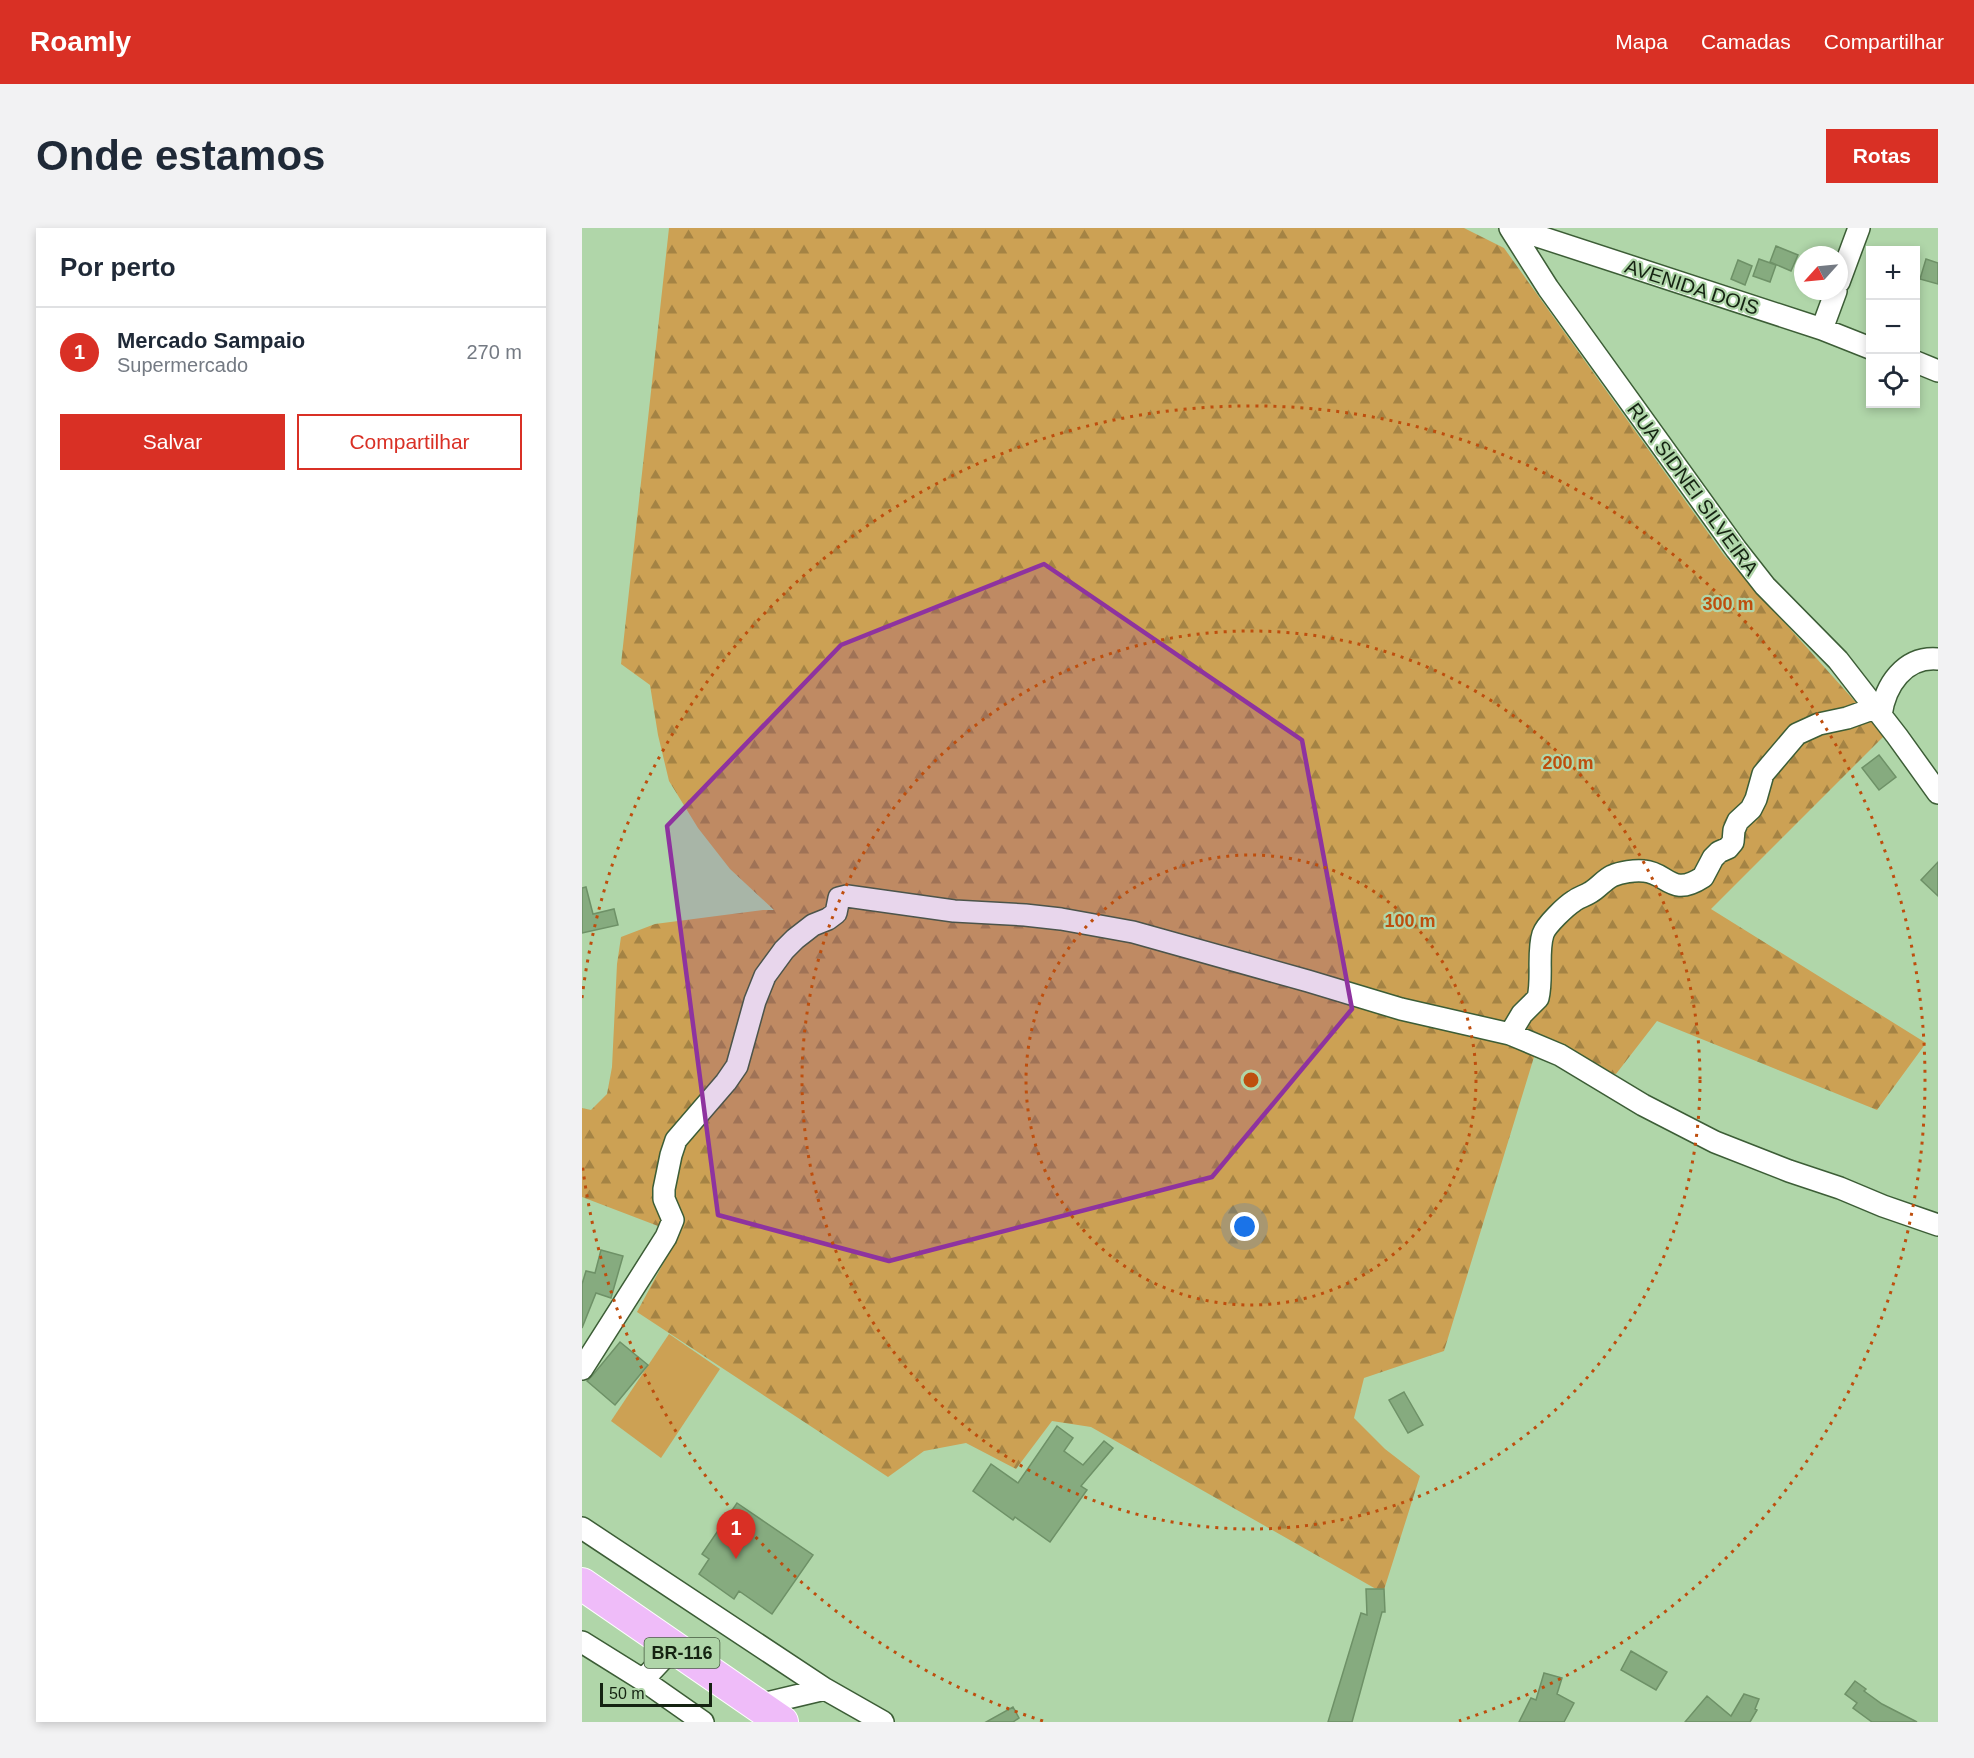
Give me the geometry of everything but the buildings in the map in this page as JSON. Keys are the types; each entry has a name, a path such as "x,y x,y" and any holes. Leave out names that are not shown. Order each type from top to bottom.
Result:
{"highway":[{"name":"BR-116","path":"582,1584 770,1714"}],"street":[{"name":"AVENIDA DOIS","path":"1512,228 1822,329 1866,346"},
{"name":"RUA SIDNEI SILVEIRA","path":"1512,228 1548,288 1736,549 1765,586 1838,660 1938,793"},
{"path":"1848,258 1859,228"},
{"path":"1822,329 1833,300"},
{"path":"1920,364 1938,371"},
{"path":"1510,1034 1522,1014 1538,998 1543,934 1566,907 1610,877 1621,873 1644,871 1677,885 1700,880 1716,855 1733,842 1734,830 1738,821 1751,809 1756,799 1762,774 1797,734 1819,723 1878,712 1893,680 1900,673 1920,661 1938,659"},
{"path":"582,1369 666,1237 673,1220 664,1199 664,1190 676,1140 737,1066 757,994 765,976 795,939 836,913 838,901 842,896 954,911 1034,916 1133,932 1401,1009 1510,1034 1560,1055 1643,1105 1715,1142 1938,1225"},
{"path":"582,1528 825,1689 883,1722"},
{"path":"582,1642 643,1680 703,1722"},
{"path":"643,1680 674,1647"},
{"path":"770,1714 825,1689"}],"highlighted area":[{"path":"1044,564 1302,740 1352,1009 1212,1177 889,1261 718,1215 667,826 841,645"}],"green space":[{"path":"669,228 1464,228 1504,248 1724,555 1885,735 1711,909 1926,1043 1877,1110 1657,1021 1616,1074 1534,1057 1444,1351 1364,1378 1354,1418 1385,1449 1420,1476 1383,1593 1091,1427 1052,1421 1016,1469 966,1443 924,1451 888,1477 637,1312 679,1234 582,1197 582,1108 591,1110 607,1094 612,1067 617,964 621,937 655,924 774,910 730,869 698,828 669,781 658,735 650,685 621,664"},
{"path":"669,1334 720,1369 661,1458 611,1421"}],"place":[{"name":"Mercado Sampaio","path":"736,1559"}]}
